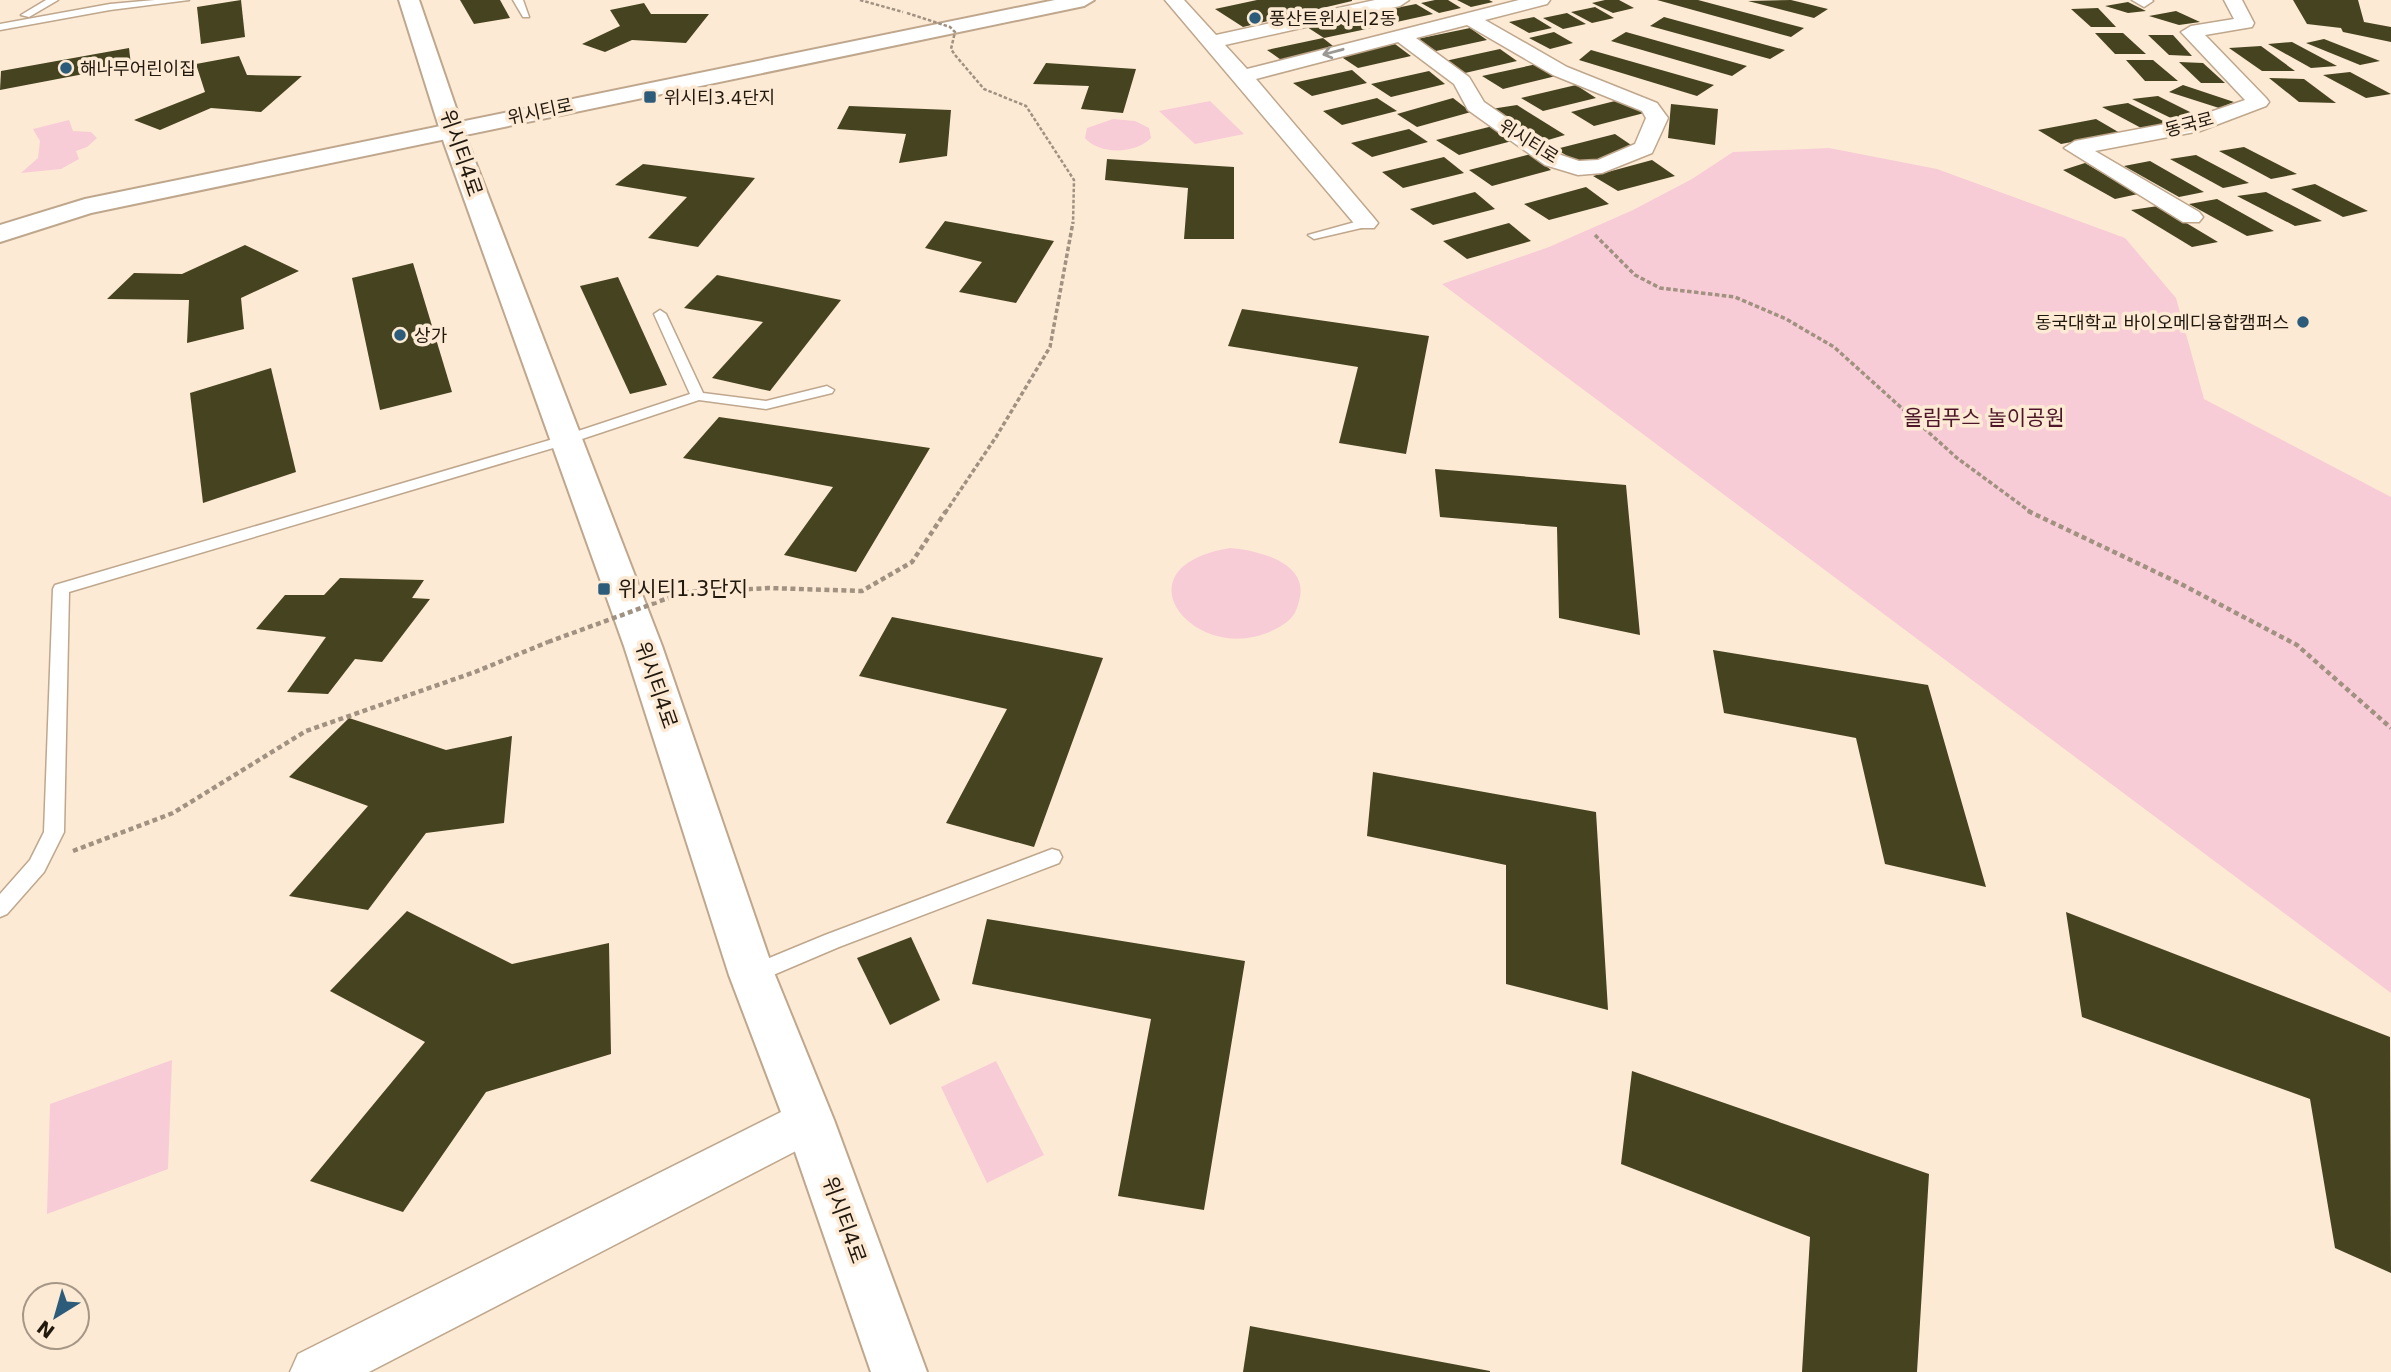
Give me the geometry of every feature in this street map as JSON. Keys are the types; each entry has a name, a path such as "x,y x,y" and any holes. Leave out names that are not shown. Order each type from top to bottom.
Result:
{"street":[{"name":"위시티4로","path":"409,0 452,130 643,646 752,975 809,1120 899,1372"},
{"name":"위시티로","path":"0,234 85,207 1084,0"},
{"path":"1174,0 1243,75 1366,223"},
{"path":"1212,42 1400,0"},
{"path":"1243,75 1399,34 1472,20 1541,0"},
{"name":"동국로","path":"2191,217 2075,148 2192,126 2259,102 2190,32 2245,23 2233,0"},
{"name":"위시티로","path":"1399,34 1462,81 1475,106 1553,160 1578,168 1602,166 1644,148 1657,118 1650,107 1560,71 1472,20"},
{"path":"316,1372 809,1120"}],"lane":[{"path":"0,26 53,0"},
{"path":"113,0 180,1"},
{"path":"518,0 526,15"},
{"path":"0,26 110,8 180,1"},
{"path":"1314,235 1366,223"},
{"path":"660,314 698,396"},
{"path":"0,908 37,866 54,832 61,589 565,440 698,396 766,405 827,390"},
{"path":"752,975 832,941 1052,857"}],"path":[{"path":"37,866 173,813 306,731 475,672 685,592 769,588 862,591 912,562 996,437 1050,347 1073,226 1071,207 1074,180 1026,106 984,89 955,55 951,49 955,32 950,27 860,0"},
{"path":"1595,235 1635,275 1660,288 1735,297 1786,319 1834,347 1957,458 1990,480 2029,512 2179,583 2297,645 2391,728"}],"green space":[{"path":"1210,101 1244,134 1195,144 1159,111"},
{"path":"1113,119 1135,121 1149,128 1151,138 1127,150 1108,150 1091,144 1085,138 1087,128"},
{"path":"69,120 73,131 91,132 97,138 87,147 76,151 79,159 61,169 21,173 38,158 40,141 33,129"},
{"name":"올림푸스 놀이공원","path":"1829,148 1937,169 2125,238 2176,298 2204,399 2391,497 2391,993 1442,284 1549,247 1633,210 1692,179 1733,152"},
{"path":"1230,548 1265,555 1288,566 1296,574 1300,597 1295,612 1287,622 1254,637 1225,638 1199,629 1181,614 1172,595 1175,576 1194,559"},
{"path":"172,1060 168,1169 47,1214 50,1104"},
{"path":"996,1061 1044,1155 987,1183 941,1087"}],"building":[{"path":"241,0 245,37 201,44 197,7"},
{"path":"460,0 500,0 510,18 474,24"},
{"name":"풍산트윈시티2동","path":"1257,0 1352,1 1243,27 1215,9"},
{"path":"1448,0 1461,8 1439,13 1421,3"},
{"path":"1457,0 1489,0 1493,2 1471,7"},
{"path":"1619,0 1634,8 1613,13 1592,3"},
{"path":"1657,0 1698,0 1804,28 1791,37"},
{"path":"1791,0 1828,9 1814,18 1748,1"},
{"path":"2293,0 2358,0 2364,22 2391,27 2391,42 2343,32 2341,28 2307,24"},
{"path":"2128,2 2146,11 2128,13 2105,6"},
{"path":"644,3 651,14 709,14 686,43 632,40 605,52 582,44 620,26 610,10"},
{"path":"1416,4 1433,14 1383,25 1365,14"},
{"path":"1595,7 1614,18 1592,23 1571,12"},
{"path":"2098,8 2116,27 2091,27 2071,9"},
{"path":"2176,11 2200,22 2179,25 2149,16"},
{"path":"1567,13 1586,24 1563,29 1543,18"},
{"path":"1361,15 1376,27 1324,38 1307,27"},
{"path":"1534,17 1552,28 1529,33 1509,22"},
{"path":"1664,17 1785,50 1770,59 1650,26"},
{"path":"1470,28 1487,40 1436,51 1417,39"},
{"path":"1554,32 1573,43 1550,49 1529,38"},
{"path":"1626,32 1747,66 1732,76 1611,41"},
{"path":"2095,33 2123,33 2146,54 2115,54"},
{"path":"2148,35 2173,35 2192,56 2169,55"},
{"path":"1323,38 1338,50 1284,62 1267,50"},
{"path":"2324,39 2380,61 2360,65 2306,43"},
{"path":"2292,42 2337,66 2311,68 2268,44"},
{"path":"1395,44 1411,56 1358,68 1340,56"},
{"path":"2261,46 2295,71 2262,71 2229,48"},
{"name":"해나무어린이집","path":"129,48 131,65 0,90 1,71"},
{"path":"1500,49 1517,61 1465,73 1445,61"},
{"path":"1591,50 1714,85 1697,96 1579,60"},
{"path":"239,56 247,75 302,76 261,112 211,108 160,130 134,120 205,92 196,64"},
{"path":"2126,60 2153,60 2178,81 2145,81"},
{"path":"2179,62 2203,63 2225,83 2201,83"},
{"path":"1046,63 1136,69 1123,113 1081,109 1089,86 1033,84"},
{"path":"1537,64 1556,76 1503,89 1482,76"},
{"path":"1352,70 1367,83 1312,96 1293,83"},
{"path":"1429,71 1445,84 1391,97 1371,84"},
{"path":"2350,72 2391,94 2366,98 2323,75"},
{"path":"2269,78 2304,79 2336,103 2299,102"},
{"path":"1576,85 1596,98 1543,111 1521,98"},
{"path":"2183,85 2234,102 2219,108 2169,92"},
{"path":"2158,96 2200,117 2179,122 2132,99"},
{"path":"1377,98 1397,111 1342,125 1323,111"},
{"path":"1453,98 1471,112 1417,127 1397,114"},
{"path":"1627,98 1648,112 1594,126 1571,112"},
{"path":"2128,103 2169,124 2143,129 2102,107"},
{"path":"1671,104 1718,109 1715,145 1668,138"},
{"path":"1517,105 1565,135 1541,142 1491,109"},
{"path":"849,106 951,110 947,156 899,163 906,134 837,129"},
{"path":"2096,119 2120,133 2061,144 2038,130"},
{"path":"1493,126 1512,141 1459,155 1436,140"},
{"path":"1409,129 1428,142 1372,157 1351,143"},
{"path":"1615,134 1637,149 1580,164 1556,149"},
{"path":"2244,147 2297,174 2271,179 2219,151"},
{"path":"1531,154 1551,170 1492,186 1469,170"},
{"path":"2196,155 2249,183 2223,188 2170,159"},
{"path":"1444,157 1464,173 1403,188 1382,172"},
{"path":"1107,159 1234,167 1234,239 1184,239 1188,188 1105,180"},
{"path":"1652,160 1675,176 1618,191 1593,176"},
{"path":"2150,161 2204,192 2179,197 2124,166"},
{"path":"2085,163 2138,194 2115,199 2063,170"},
{"path":"643,164 755,178 698,247 648,238 687,197 615,185"},
{"path":"2315,184 2368,211 2343,217 2291,189"},
{"path":"1586,187 1609,204 1549,220 1524,204"},
{"path":"1475,192 1495,209 1433,225 1410,209"},
{"path":"2266,192 2322,221 2295,226 2237,196"},
{"path":"2217,199 2274,231 2247,236 2189,204"},
{"path":"2158,206 2218,242 2192,247 2131,210"},
{"path":"945,221 1054,241 1016,303 959,292 982,262 925,248"},
{"path":"1509,223 1531,241 1467,259 1443,241"},
{"path":"245,245 299,271 241,298 244,329 187,343 189,300 107,299 134,273 182,274"},
{"name":"상가","path":"413,263 452,392 380,410 352,278"},
{"path":"717,275 841,300 770,391 712,378 763,322 684,308"},
{"path":"618,277 667,385 630,394 580,286"},
{"path":"1242,309 1429,336 1406,454 1339,443 1358,367 1228,346"},
{"path":"271,368 296,472 203,503 190,393"},
{"path":"719,417 930,448 856,572 784,555 833,487 683,458"},
{"path":"1435,469 1626,485 1640,635 1559,618 1557,527 1440,517"},
{"path":"340,578 424,580 412,598 430,599 382,662 355,659 328,694 287,692 326,637 256,629 285,595 324,595"},
{"path":"892,617 1103,658 1034,847 946,823 1007,709 859,676"},
{"path":"1713,650 1928,685 1986,887 1885,864 1856,738 1724,713"},
{"path":"349,718 446,750 512,736 504,823 426,833 368,910 289,896 368,806 289,777"},
{"path":"1373,772 1596,812 1608,1010 1506,984 1506,865 1367,836"},
{"path":"407,911 512,964 609,943 611,1054 486,1092 403,1212 310,1181 425,1042 330,991"},
{"path":"2066,912 2390,1037 2391,1273 2335,1248 2310,1099 2082,1017"},
{"path":"987,919 1245,961 1204,1210 1118,1196 1151,1019 972,984"},
{"path":"911,937 940,1000 890,1025 857,958"},
{"path":"1632,1071 1929,1174 1917,1372 1802,1372 1810,1237 1621,1164"},
{"path":"1250,1326 1490,1371 1490,1372 1243,1372"}],"place":[{"name":"풍산트윈시티2동","path":"1255,18"},
{"name":"해나무어린이집","path":"66,68"},
{"name":"위시티3.4단지","path":"650,97"},
{"name":"동국대학교 바이오메디융합캠퍼스","path":"2303,322"},
{"name":"상가","path":"400,335"},
{"name":"위시티1.3단지","path":"604,589"}]}
